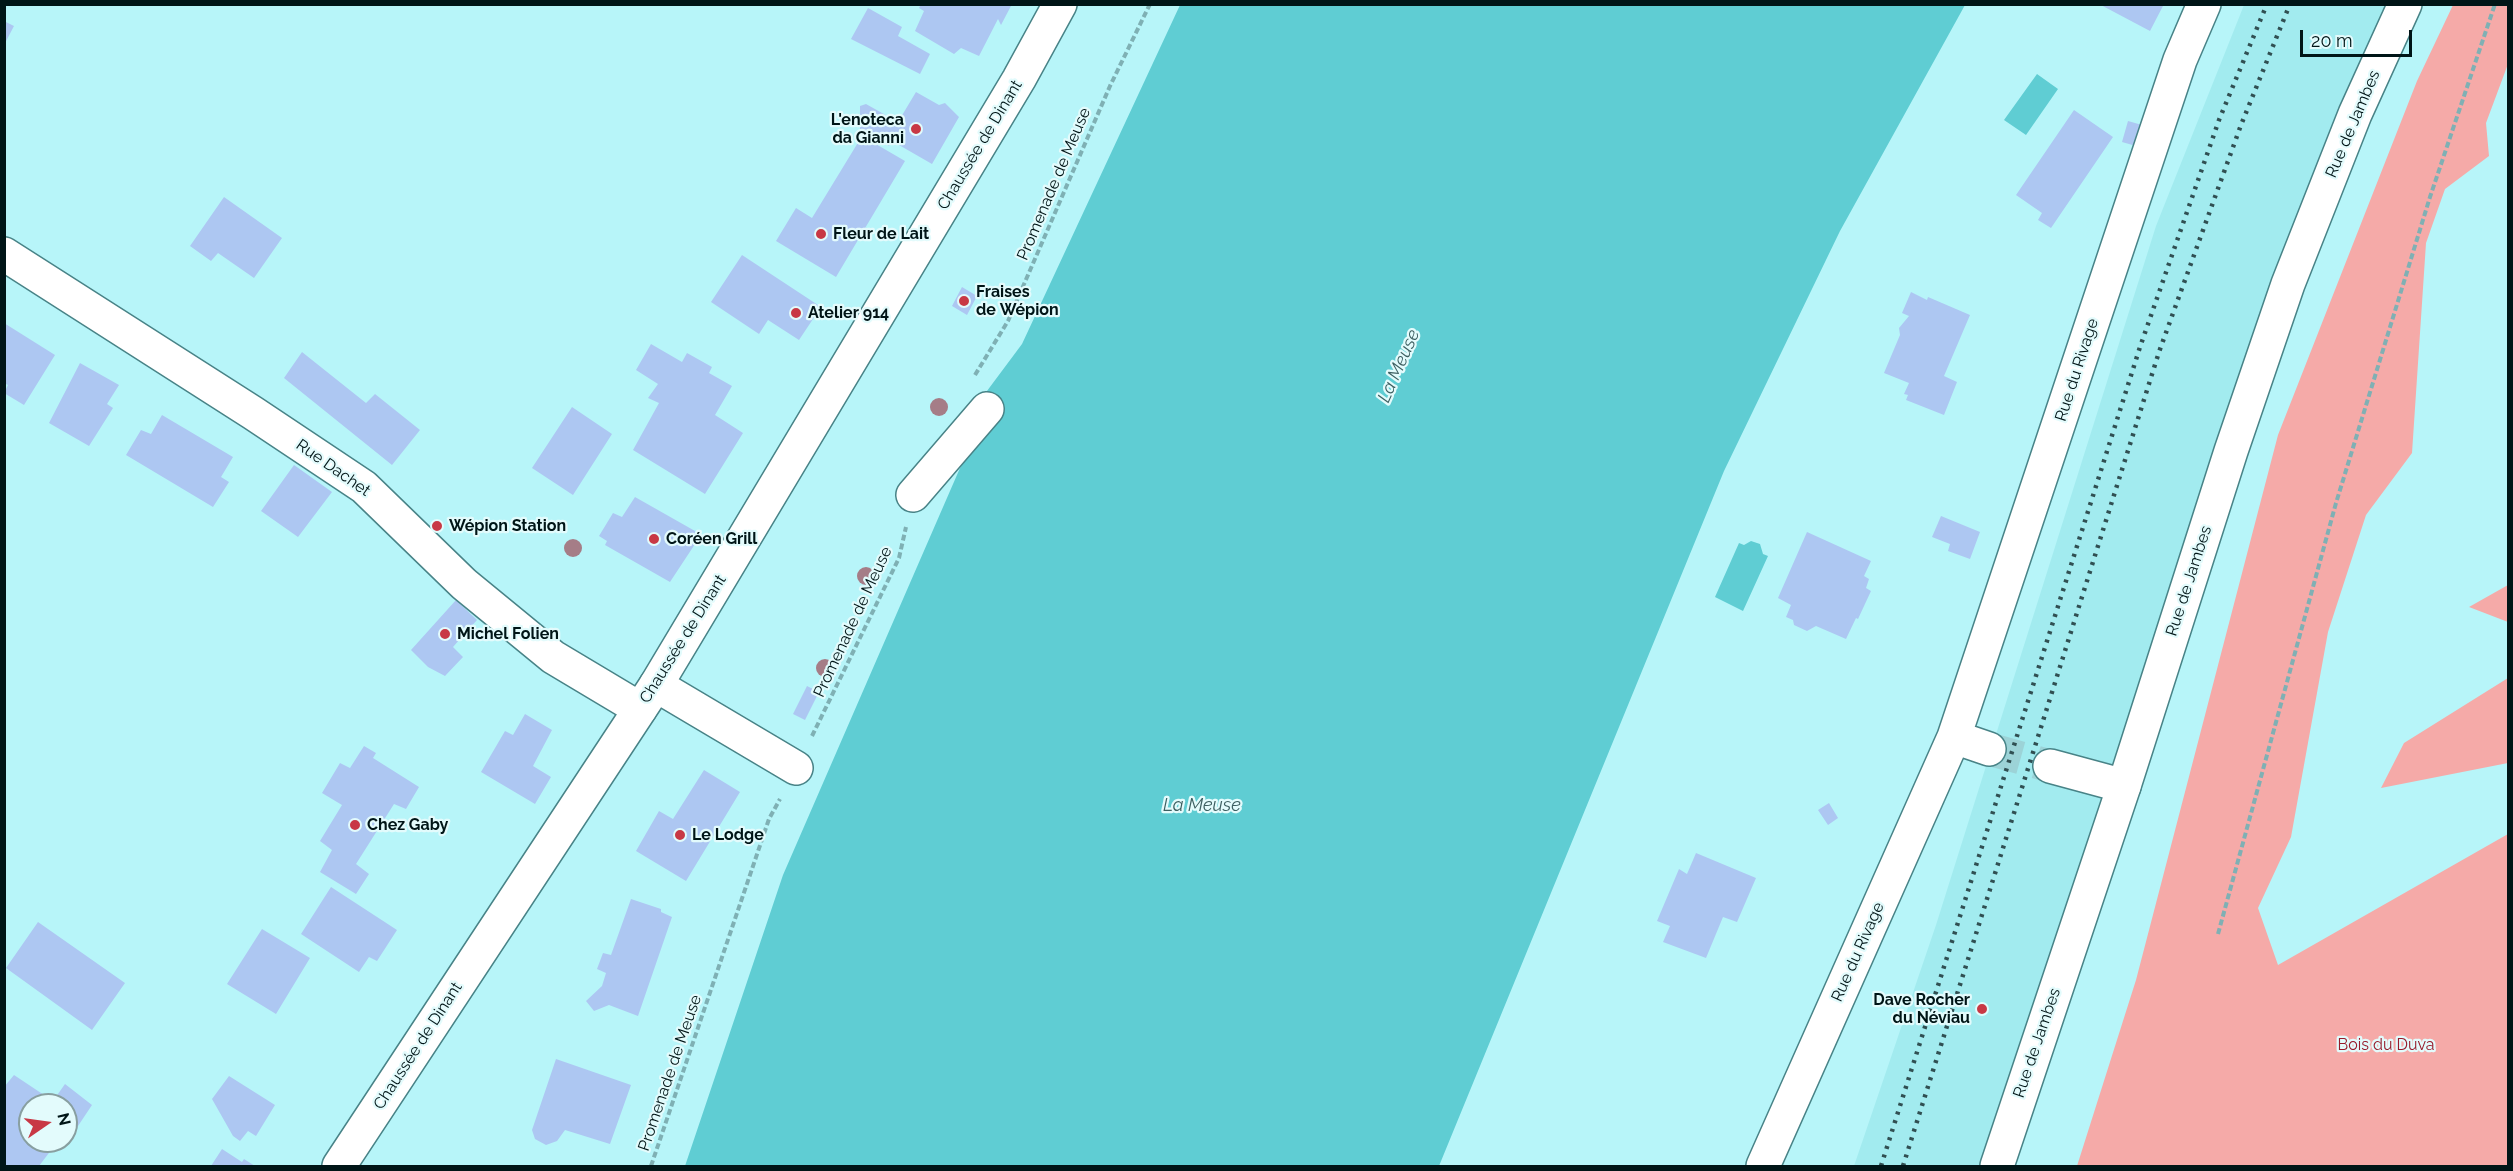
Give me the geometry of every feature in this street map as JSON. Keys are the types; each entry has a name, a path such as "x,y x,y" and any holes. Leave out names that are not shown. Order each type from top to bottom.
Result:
{"main road":[{"name":"Chaussée de Dinant","path":"339,1167 648,697 1019,79 1060,4"},
{"name":"Rue du Rivage","path":"1763,1167 1954,737 2180,60 2204,4"},
{"name":"Rue de Jambes","path":"1997,1167 2124,786 2230,451 2288,284 2355,114 2405,4"},
{"name":"Rue Dachet","path":"4,254 253,413 364,487 464,584 553,657 648,697 796,768"},
{"path":"913,495 987,409"},
{"path":"1954,737 1989,749"},
{"path":"2050,766 2124,786"}],"path":[{"name":"Promenade de Meuse","path":"971,381 1008,321 1110,86 1150,4"},
{"path":"2218,934 2336,503 2430,197 2495,4"},
{"name":"Promenade de Meuse","path":"651,1167 769,819 899,558 913,495"}],"shaded area":[{"path":"2244,5 2405,5 2355,114 1997,1166 1854,1166 1936,925 2156,226"}],"green space":[{"name":"Bois du Duva","path":"2453,5 2508,5 2508,64 2486,123 2489,156 2445,189 2426,243 2412,453 2366,515 2328,632 2291,837 2258,908 2278,965 2508,834 2508,1166 2077,1166 2136,980 2278,435 2417,81"},
{"path":"2508,585 2508,622 2469,607"},
{"path":"2508,678 2508,763 2381,788 2404,743"}],"water":[{"name":"La Meuse","path":"1180,5 1965,5 1840,231 1724,471 1439,1166 685,1166 783,875 960,468 996,416 984,395 1022,344"},
{"path":"2037,74 2058,89 2026,135 2004,120"},
{"path":"1751,541 1760,544 1763,554 1768,556 1743,611 1715,597 1739,543 1744,545"}],"building":[{"path":"921,4 1012,4 1001,25 998,19 979,56 961,48 954,54 915,31 924,11 919,8"},
{"path":"2099,4 2164,4 2150,31"},
{"path":"868,8 902,27 898,36 930,54 920,74 851,39"},
{"path":"4,21 14,26 4,45"},
{"path":"916,92 939,105 945,103 959,117 932,164 892,141 889,146 860,131 860,106 866,104 898,122"},
{"path":"2074,110 2113,137 2051,228 2038,220 2042,213 2016,195"},
{"path":"2128,121 2142,125 2136,146 2122,142"},
{"path":"862,136 905,161 836,277 776,241 796,208 812,218"},
{"path":"224,197 282,238 254,278 218,253 211,261 190,246"},
{"path":"742,255 821,307 799,340 768,320 759,334 711,302"},
{"name":"Fraises de Wépion","path":"962,287 977,296 967,315 952,306"},
{"path":"1911,292 1970,315 1944,376 1957,382 1944,415 1906,400 1908,395 1904,394 1909,383 1884,373 1900,335 1899,328 1909,316 1902,313"},
{"path":"4,323 55,355 24,405 4,393 8,385 4,383"},
{"path":"651,344 682,362 687,353 712,367 709,373 732,386 715,415 743,433 705,494 633,450 659,403 648,398 658,384 636,370"},
{"path":"302,352 366,403 375,394 420,430 392,465 284,378"},
{"path":"80,363 119,385 107,404 113,408 89,446 49,423"},
{"path":"572,407 612,434 573,495 532,468"},
{"path":"162,415 233,457 221,477 229,482 213,507 126,455 141,430 151,434"},
{"path":"294,465 332,492 298,537 261,511"},
{"path":"635,497 695,531 697,541 670,582 605,545 607,541 599,536 613,513 622,517"},
{"path":"1941,516 1980,532 1970,559 1948,551 1950,544 1932,537"},
{"path":"1807,532 1871,561 1864,576 1869,579 1866,588 1871,591 1846,639 1816,626 1807,631 1794,625 1793,620 1786,617 1791,605 1778,598"},
{"name":"Michel Folien","path":"456,600 477,620 453,647 463,657 445,676 428,667 411,650"},
{"path":"807,686 819,692 805,720 793,714"},
{"path":"525,714 552,730 533,766 551,777 535,804 481,772 505,731 513,735"},
{"name":"Chez Gaby","path":"364,746 376,753 373,758 419,787 406,809 394,804 356,864 369,874 356,894 320,872 332,850 320,841 342,805 322,793 340,763 350,768"},
{"name":"Le Lodge","path":"704,770 740,792 686,881 636,851 659,811 673,819"},
{"path":"1829,803 1838,818 1828,825 1818,810"},
{"path":"1696,853 1756,878 1737,922 1723,917 1706,958 1663,942 1670,926 1657,921 1679,869 1687,874"},
{"path":"331,887 397,930 377,961 369,957 359,972 301,934"},
{"path":"631,899 661,909 661,912 672,917 638,1016 609,1005 594,1011 586,1001 602,986 606,973 597,969 603,953 611,955"},
{"path":"38,922 125,983 92,1030 6,968"},
{"path":"262,929 310,958 276,1014 227,984"},
{"path":"556,1059 631,1085 610,1144 565,1130 557,1141 546,1145 535,1139 532,1130"},
{"path":"14,1075 41,1093 18,1093 18,1153 49,1153 39,1166 4,1165 4,1087"},
{"path":"229,1076 275,1105 256,1136 248,1131 240,1141 233,1136 212,1099"},
{"path":"65,1084 77,1093 59,1093"},
{"path":"78,1094 92,1105 78,1126"},
{"path":"222,1149 242,1162 244,1159 255,1166 211,1166"}],"tunnel":[{"path":"1989,749 2050,766"}],"railway":[{"path":"1881,1166 2140,347 2219,120 2267,4"},
{"path":"1903,1166 2159,352 2241,125 2290,4"}],"place":[{"name":"L'enoteca da Gianni","path":"916,129"},
{"name":"Fleur de Lait","path":"821,234"},
{"name":"Fraises de Wépion","path":"964,301"},
{"name":"Atelier 914","path":"796,313"},
{"name":"Wépion Station","path":"437,526"},
{"name":"Coréen Grill","path":"654,539"},
{"name":"Michel Folien","path":"445,634"},
{"name":"Chez Gaby","path":"355,825"},
{"name":"Le Lodge","path":"680,835"},
{"name":"Dave Rocher du Néviau","path":"1982,1009"}]}
